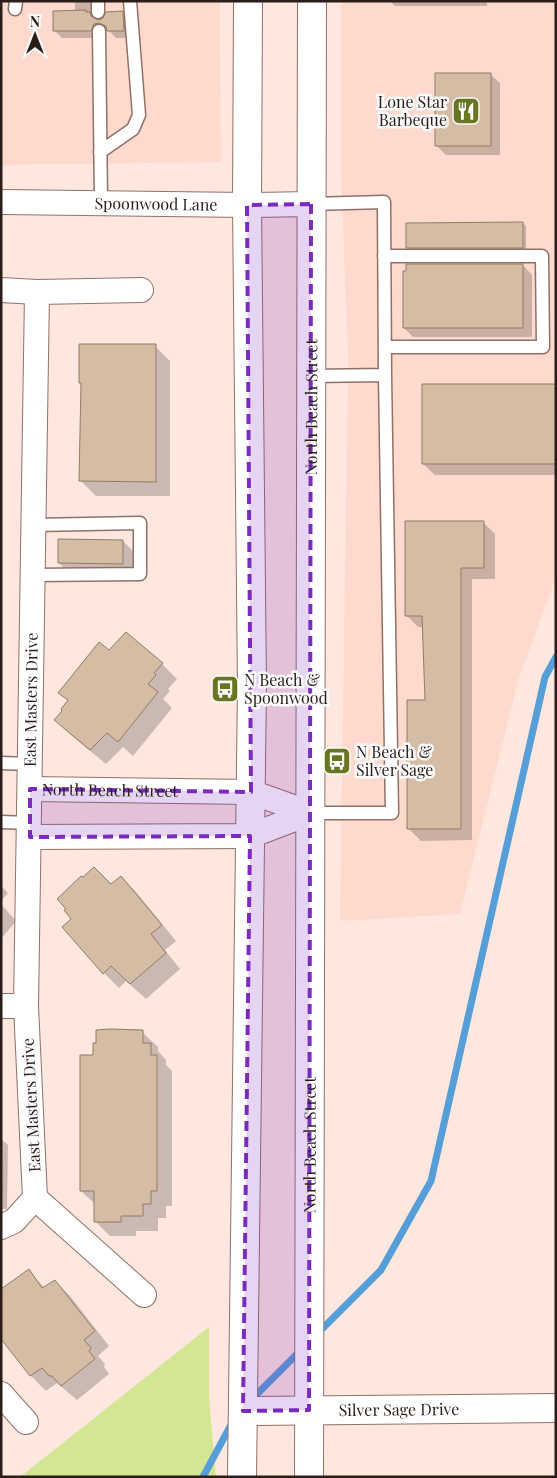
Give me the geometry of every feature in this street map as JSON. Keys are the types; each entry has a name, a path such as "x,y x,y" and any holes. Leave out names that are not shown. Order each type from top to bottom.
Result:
{"main road":[{"path":"242,1477 252,686 248,1"},
{"name":"North Beach Street","path":"308,1477 312,1"},
{"name":"Silver Sage Drive","path":"243,1411 556,1408"}],"street":[{"name":"Spoonwood Lane","path":"1,202 311,204"},
{"path":"1,290 37,292 141,290"},
{"name":"East Masters Drive","path":"35,1198 26,1006 37,292"},
{"name":"North Beach Street","path":"30,789 251,792 310,813"},
{"path":"30,830 250,836 310,813"},
{"path":"1,1006 26,1006"},
{"path":"1,1227 14,1221 35,1198 144,1295"},
{"path":"1,1394 26,1422"}],"lane":[{"path":"100,152 133,130 139,115 130,1"},
{"path":"98,31 101,202"},
{"path":"310,813 392,813 384,202 311,204"},
{"path":"384,256 542,256 544,347 385,347"},
{"path":"311,376 385,375"},
{"path":"33,575 140,574 140,524 34,525"},
{"path":"1,763 31,764"},
{"path":"1,822 30,830"}],"highlighted area":[{"path":"311,204 309,1410 243,1411 250,836 30,837 30,789 251,792 247,205"}],"shaded area":[{"path":"1,1 220,1 221,162 1,165"},
{"path":"341,1 556,1 556,577 518,681 460,914 340,921 348,361 341,170"}],"green space":[{"path":"209,1327 209,1399 216,1477 20,1477"}],"building":[{"path":"86,10 86,12 90,12 91,16 98,20 102,19 106,12 123,11 124,31 107,31 106,26 99,23 94,24 91,31 53,31 53,11"},
{"path":"435,73 491,73 491,146 435,146"},
{"path":"523,222 523,248 406,248 406,223"},
{"path":"406,264 523,264 523,328 403,328 403,271 406,271"},
{"path":"79,344 156,344 156,482 79,481 81,383 79,383"},
{"path":"422,384 556,384 556,464 422,464"},
{"path":"405,521 484,521 484,568 461,568 461,829 407,829 407,700 425,700 422,616 405,616"},
{"path":"58,539 123,540 123,564 58,563"},
{"path":"126,632 163,663 154,673 156,675 148,684 158,692 118,742 107,733 90,750 54,720 68,700 58,693 99,642 109,650"},
{"path":"94,867 111,884 121,876 162,925 151,934 166,953 130,984 111,966 103,974 62,927 71,919 64,910 66,909 57,899 81,876 83,877"},
{"path":"96,1030 143,1030 143,1043 151,1043 151,1055 157,1055 157,1191 151,1191 151,1204 143,1204 143,1216 121,1216 121,1222 94,1222 94,1191 80,1191 80,1055 93,1055 93,1043 96,1043"},
{"path":"29,1269 42,1288 55,1280 95,1331 84,1340 91,1348 89,1351 95,1359 61,1386 42,1368 30,1376 1,1339 1,1289"}],"waterway":[{"path":"317,1334 381,1270 431,1181 545,677 556,657"},
{"path":"251,1400 302,1349"},
{"path":"203,1477 233,1421"}],"place":[{"name":"Lone Star Barbeque","path":"466,111"},
{"name":"N Beach & Spoonwood","path":"225,689"},
{"name":"N Beach & Silver Sage","path":"337,761"}]}
